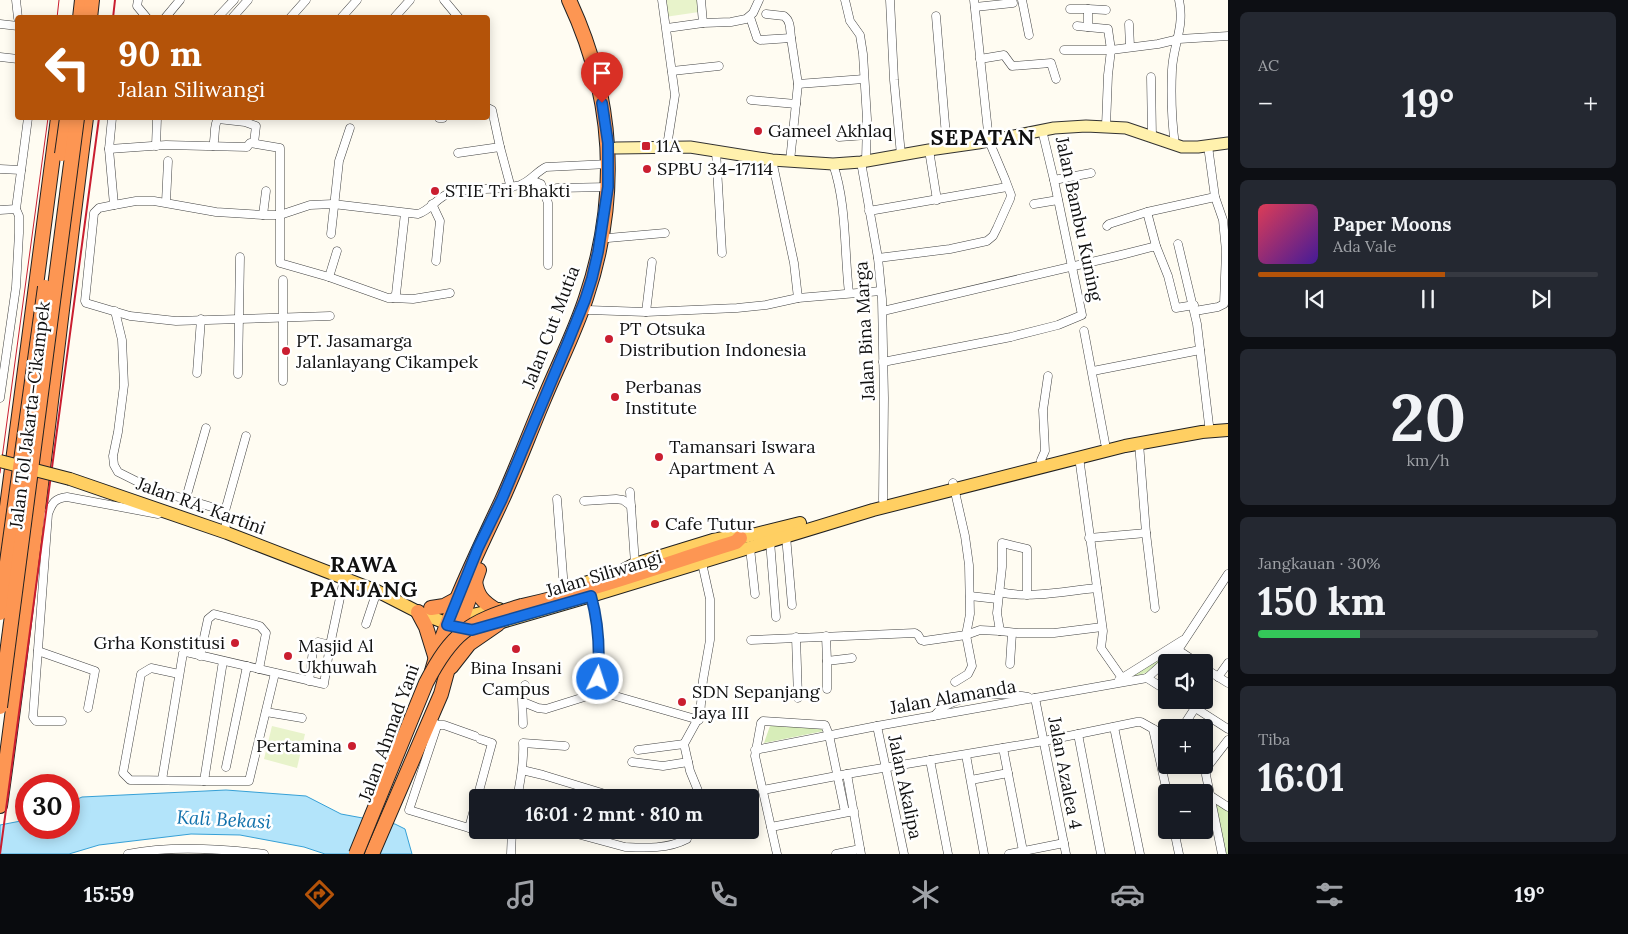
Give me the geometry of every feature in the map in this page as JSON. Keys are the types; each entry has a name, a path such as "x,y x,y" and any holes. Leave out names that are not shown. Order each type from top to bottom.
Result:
{"highway":[{"path":"71,15 73,0"},
{"path":"80,15 82,0"},
{"path":"90,15 92,0"},
{"path":"100,15 102,0"},
{"name":"Jalan Cut Mutia","path":"455,621 457,599 478,548 502,499 585,300 598,252 608,187 609,164 605,121 595,70 584,35 569,0"},
{"name":"Jalan Cut Mutia","path":"455,621 475,580 588,310 608,238 614,189 616,148 612,109 592,32 577,0"},
{"name":"Jalan Tol Jakarta–Cikampek","path":"0,560 58,120"},
{"path":"0,613 67,120"},
{"path":"0,707 77,120"},
{"name":"Jalan Tol Jakarta–Cikampek","path":"0,806 86,120"},
{"path":"356,854 426,683 448,646 462,631 492,615 611,582 736,542 740,538"},
{"path":"445,676 469,644 499,616 480,599 475,580"},
{"path":"435,656 426,627 424,610 444,606 457,599"},
{"name":"Jalan Ahmad Yani","path":"372,854 427,688 435,656 455,621"},
{"name":"Jalan Ahmad Yani","path":"363,854 432,725 445,676 455,621"}],"main road":[{"path":"954,486 1128,437 1228,424"},
{"path":"769,536 954,486 1139,443 1202,432 1228,430"},
{"name":"Jalan RA. Kartini","path":"0,461 70,479 174,514 382,593 397,595 424,610 455,621"},
{"path":"769,536 786,536 884,504"},
{"name":"Jalan Siliwangi","path":"499,616 564,589 618,573 635,564 713,540 734,536 740,538 769,536"},
{"name":"Jalan Siliwangi","path":"455,621 499,616 591,596 750,548 769,536"}],"street":[{"path":"16,0 18,15"},
{"path":"138,0 137,6 144,15"},
{"path":"168,15 180,0"},
{"path":"220,15 234,0"},
{"path":"235,15 248,0"},
{"path":"293,15 306,0"},
{"path":"344,15 357,0"},
{"path":"397,15 410,0"},
{"path":"662,0 674,95 668,146"},
{"path":"701,0 703,23"},
{"path":"759,0 750,17 757,38 760,40 791,38"},
{"name":"Jalan Bina Marga","path":"845,0 850,21 860,35 863,54 867,134 863,162 869,211 878,258 883,311 884,504"},
{"path":"890,0 894,80 901,155"},
{"path":"1022,0 1029,35"},
{"path":"1175,145 1172,70 1182,16 1179,0"},
{"path":"878,258 950,249 990,240 997,228 1010,199 1009,191 988,141 974,3 1013,3"},
{"path":"450,4 457,15"},
{"path":"1070,9 1106,10"},
{"path":"1088,9 1088,27"},
{"path":"766,14 787,17 790,24 798,84 790,161"},
{"path":"936,16 947,148"},
{"path":"666,28 703,23 731,22 750,17"},
{"path":"0,24 15,26"},
{"path":"1129,24 1130,48"},
{"path":"1077,26 1108,29 1111,50 1106,126"},
{"path":"1064,50 1111,50 1158,44 1179,39 1228,36"},
{"path":"980,59 1004,54 1012,66 1051,63 1056,79"},
{"path":"0,58 15,59"},
{"path":"672,71 719,66"},
{"path":"1151,77 1152,137"},
{"path":"798,84 864,80"},
{"path":"751,100 796,104"},
{"path":"490,109 492,110 511,188"},
{"path":"0,398 16,287 19,216 16,209 28,120"},
{"path":"112,120 109,149 114,205"},
{"path":"156,146 157,120"},
{"path":"213,146 216,134 214,128 217,120"},
{"path":"232,120 256,126 254,143"},
{"name":"Jalan Bambu Kuning","path":"616,148 690,147 772,160 833,164 863,162 1042,130 1064,127 1106,126 1126,128 1175,145 1193,148 1228,143"},
{"path":"331,234 339,161 350,128"},
{"name":"Jalan Bambu Kuning","path":"883,362 1011,337 1058,325 1082,315 1042,130"},
{"path":"839,137 867,134"},
{"path":"109,149 156,146 247,147 250,142 280,148 280,263 329,277 388,298 413,299 450,293"},
{"path":"1147,212 1156,246 1168,276 1176,308 1218,307 1223,305 1226,301 1227,274 1224,228 1215,196 1208,146"},
{"path":"458,153 500,147"},
{"path":"929,150 937,200"},
{"path":"716,151 722,253"},
{"path":"166,202 168,160"},
{"path":"772,160 794,263 798,298"},
{"path":"330,316 176,321 130,316 86,303 94,213 99,208 136,201 166,202 216,212 263,215 280,215 310,205 333,204 418,214 428,211 432,204 449,193 511,188 531,180 537,172 546,167 609,164"},
{"path":"833,164 837,174 842,208 849,293"},
{"path":"0,169 21,170"},
{"path":"1054,180 1091,173"},
{"path":"531,180 541,184 548,203 548,265"},
{"path":"557,188 608,187"},
{"path":"263,215 266,191"},
{"path":"869,211 1009,191"},
{"path":"1107,226 1147,212 1215,196"},
{"path":"1034,204 1058,200"},
{"path":"432,204 440,222 436,261"},
{"path":"0,210 16,209"},
{"path":"393,298 396,294 405,213"},
{"path":"608,238 665,233"},
{"path":"1178,244 1194,308 1210,425"},
{"path":"883,311 1156,246"},
{"path":"329,277 336,251"},
{"path":"238,374 240,257"},
{"path":"646,312 652,262"},
{"path":"283,280 283,381"},
{"path":"588,310 646,312 751,307 798,298 881,291"},
{"path":"115,311 122,340 124,385 113,456 114,465 118,472 152,489 225,511"},
{"path":"197,373 201,319"},
{"path":"1084,331 1105,443"},
{"path":"1092,372 1200,350"},
{"path":"1041,460 1045,451 1042,410 1048,376"},
{"path":"186,498 206,428"},
{"path":"225,532 227,515 225,511 246,436"},
{"path":"1139,443 1146,533 1155,608"},
{"path":"1079,457 1102,627 1101,648 1122,678"},
{"path":"954,486 969,565 970,614 966,635 971,669 965,677 955,682"},
{"path":"630,492 635,564"},
{"path":"62,721 34,720 48,514 53,502 59,498 67,497 152,514 174,514"},
{"path":"557,499 564,589"},
{"path":"584,501 616,499 623,500 631,506"},
{"path":"1089,538 1146,533"},
{"path":"769,536 776,617"},
{"path":"786,536 792,605"},
{"path":"1000,630 997,613 1002,567 1002,543 1027,549 1027,595"},
{"path":"750,548 755,594"},
{"path":"696,789 684,744 699,720 711,632 710,599 702,563"},
{"path":"1158,685 1147,678 1178,650 1228,574"},
{"path":"162,780 183,653 186,652 324,684 344,579"},
{"path":"970,596 1027,595 1097,588"},
{"path":"366,624 382,593"},
{"path":"591,596 596,614 600,644 598,693"},
{"path":"200,656 208,619 214,614 260,626 264,629 266,633 259,669"},
{"path":"751,640 915,633 924,641 966,635 980,630 1000,630 1012,633 1054,633 1102,627"},
{"path":"1010,664 1012,633"},
{"path":"826,636 826,688"},
{"path":"796,637 798,698"},
{"path":"1113,685 1186,639"},
{"path":"308,681 314,643 330,645"},
{"path":"1178,650 1184,654"},
{"path":"38,651 95,671 88,708"},
{"path":"827,661 852,658"},
{"path":"204,781 222,661"},
{"path":"1218,677 1228,663"},
{"path":"226,767 247,666"},
{"path":"179,674 151,668 141,674 124,773 130,780 249,781 275,673"},
{"path":"1213,674 1228,683"},
{"name":"Jalan Alamanda","path":"755,750 877,726 1147,678"},
{"path":"523,724 525,685"},
{"path":"523,702 546,709 598,693 614,695 618,698 699,720"},
{"path":"934,716 947,703 986,695 1019,695 1035,698"},
{"name":"Jalan Azalea 4","path":"1035,698 1066,854"},
{"path":"1197,709 1228,729"},
{"path":"266,712 302,718"},
{"path":"776,854 755,750 763,721 823,724 827,728 838,776 861,851 836,854"},
{"path":"763,790 1044,741 1141,722 1158,732"},
{"path":"432,725 444,725 492,743 482,789"},
{"path":"432,725 436,729 409,810 469,827"},
{"name":"Jalan Akalipa","path":"877,726 904,854"},
{"path":"1114,726 1140,854"},
{"path":"1153,729 1158,751"},
{"path":"1078,734 1101,854"},
{"path":"1208,784 1207,771 1228,740"},
{"path":"519,789 524,754 522,743 564,746"},
{"path":"638,750 684,744"},
{"path":"1003,748 1023,851"},
{"path":"966,755 984,854"},
{"path":"930,760 948,854"},
{"path":"632,762 663,766 688,762"},
{"path":"522,770 589,789"},
{"path":"971,780 1008,773"},
{"path":"847,774 850,812"},
{"path":"1213,797 1228,807"},
{"path":"1213,807 1222,854"},
{"path":"771,827 850,812"},
{"path":"511,854 512,839"},
{"path":"590,839 624,850 675,845 687,839"},
{"path":"1176,839 1179,854"},
{"path":"1009,854 1064,843"},
{"path":"128,854 147,850 233,850 264,854"}],"green space":[{"path":"663,0 698,0 699,12 665,17"},
{"path":"1158,658 1158,665 1153,669 1143,674 1126,678"},
{"path":"771,723 824,724 824,731 764,743"},
{"path":"272,726 305,734 297,768 264,759"},
{"path":"1218,803 1228,811 1228,854 1226,854 1216,805"}],"water":[{"name":"Kali Bekasi","path":"226,790 306,796 341,814 395,824 405,829 412,854 325,854 304,847 240,835 191,834 99,845 69,854 0,854 0,825 15,822 15,839 80,839 80,798"}],"tram line":[{"path":"57,15 59,0"},
{"path":"0,473 48,120"}],"railway":[{"path":"113,15 115,0"},
{"path":"0,854 99,120"}],"place":[{"name":"Gameel Akhlaq","path":"758,131"},
{"name":"11A","path":"646,146"},
{"name":"SPBU 34-17114","path":"647,169"},
{"name":"STIE Tri Bhakti","path":"435,191"},
{"name":"PT Otsuka Distribution Indonesia","path":"609,339"},
{"name":"PT. Jasamarga Jalanlayang Cikampek","path":"286,351"},
{"name":"Perbanas Institute","path":"615,397"},
{"name":"Tamansari Iswara Apartment A","path":"659,457"},
{"name":"Cafe Tutur","path":"655,524"},
{"name":"Grha Konstitusi","path":"235,643"},
{"name":"Bina Insani Campus","path":"516,649"},
{"name":"Masjid Al Ukhuwah","path":"288,656"},
{"name":"SDN Sepanjang Jaya III","path":"682,702"},
{"name":"Pertamina","path":"352,746"}],"district":[{"name":"SEPATAN","path":"983,137"},
{"name":"RAWA PANJANG","path":"364,576"}],"route":[{"path":"598,679 600,636 591,596 472,630 447,625 478,548 502,499 568,342 592,278 608,187 608,143 602,103"}]}
